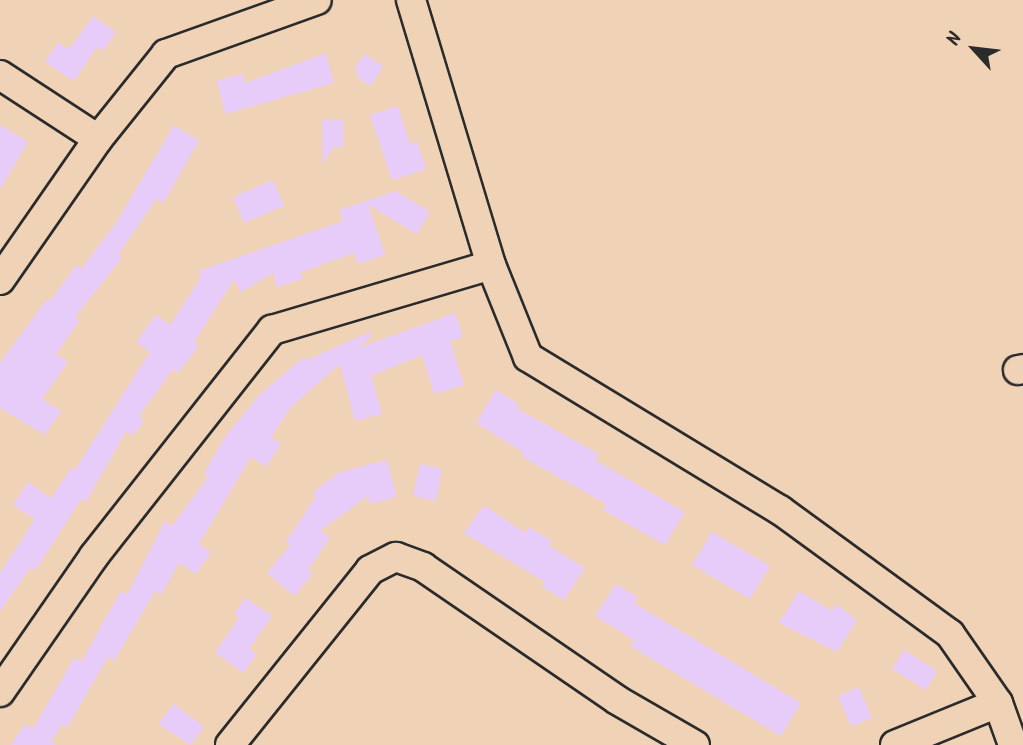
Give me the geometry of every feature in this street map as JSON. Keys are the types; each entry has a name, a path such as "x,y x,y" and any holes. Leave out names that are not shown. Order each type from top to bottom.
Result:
{"street":[{"path":"0,280 99,138 166,54 317,0"},
{"path":"411,0 491,265 528,357 780,510 950,634 998,703 1013,745"},
{"path":"0,75 99,138"},
{"path":"0,692 94,556 272,330 491,265"},
{"path":"230,745 370,570 396,557 423,567 617,699 695,745"},
{"path":"895,745 998,703"}],"building":[{"path":"93,16 116,32 103,51 97,47 74,81 45,62 58,43 69,49"},
{"path":"326,53 334,83 225,114 217,80 243,74 245,83"},
{"path":"364,54 383,66 371,86 359,79 355,68"},
{"path":"398,106 410,144 417,141 426,169 392,180 370,115"},
{"path":"322,120 343,120 344,147 333,147 323,164"},
{"path":"0,125 28,142 0,189"},
{"path":"174,125 199,141 163,203 156,199 118,255 122,258 75,317 80,320 56,354 68,362 42,399 61,411 45,435 0,408 0,363 48,298 51,300 76,265 81,269 116,223"},
{"path":"273,180 284,206 244,223 233,197"},
{"path":"396,191 430,212 417,234 368,205 385,255 358,264 354,253 301,272 303,279 277,287 273,273 241,292 234,280 194,342 199,346 178,373 173,369 139,416 144,420 133,436 126,431 86,502 81,499 36,570 31,567 0,611 0,573 35,519 13,505 28,482 51,498 71,468 74,471 150,352 136,342 156,315 170,325 201,277 198,271 343,221 339,210"},
{"path":"455,313 463,337 450,341 464,385 434,394 422,355 371,376 382,414 355,421 340,364 291,407 271,437 281,444 266,467 251,457 199,544 211,552 196,574 179,563 161,595 155,591 114,661 108,657 67,728 62,725 51,741 56,745 11,745 25,724 33,729 74,658 81,662 121,591 127,595 165,521 172,526 208,477 204,474 224,438 260,394 304,357 307,360 370,332 372,336 358,348"},
{"path":"496,390 519,404 516,408 599,454 595,460 685,512 665,545 603,510 606,504 521,456 523,452 476,423"},
{"path":"387,460 397,497 370,504 368,496 320,531 330,537 308,571 313,574 294,596 267,573 290,545 286,542 316,496 313,492 340,472"},
{"path":"420,464 442,469 436,501 413,496"},
{"path":"484,505 525,533 529,527 552,541 549,546 585,568 564,600 542,587 545,582 464,533"},
{"path":"712,532 770,566 750,599 692,565"},
{"path":"616,584 638,597 634,603 801,703 781,736 630,646 634,640 595,616"},
{"path":"799,591 832,611 836,604 857,620 837,652 779,623"},
{"path":"245,598 272,616 249,649 257,654 243,673 215,652 239,618 234,614"},
{"path":"904,650 937,671 926,690 892,669"},
{"path":"859,687 872,718 851,726 838,696"},
{"path":"174,704 204,727 191,745 158,724"}]}
